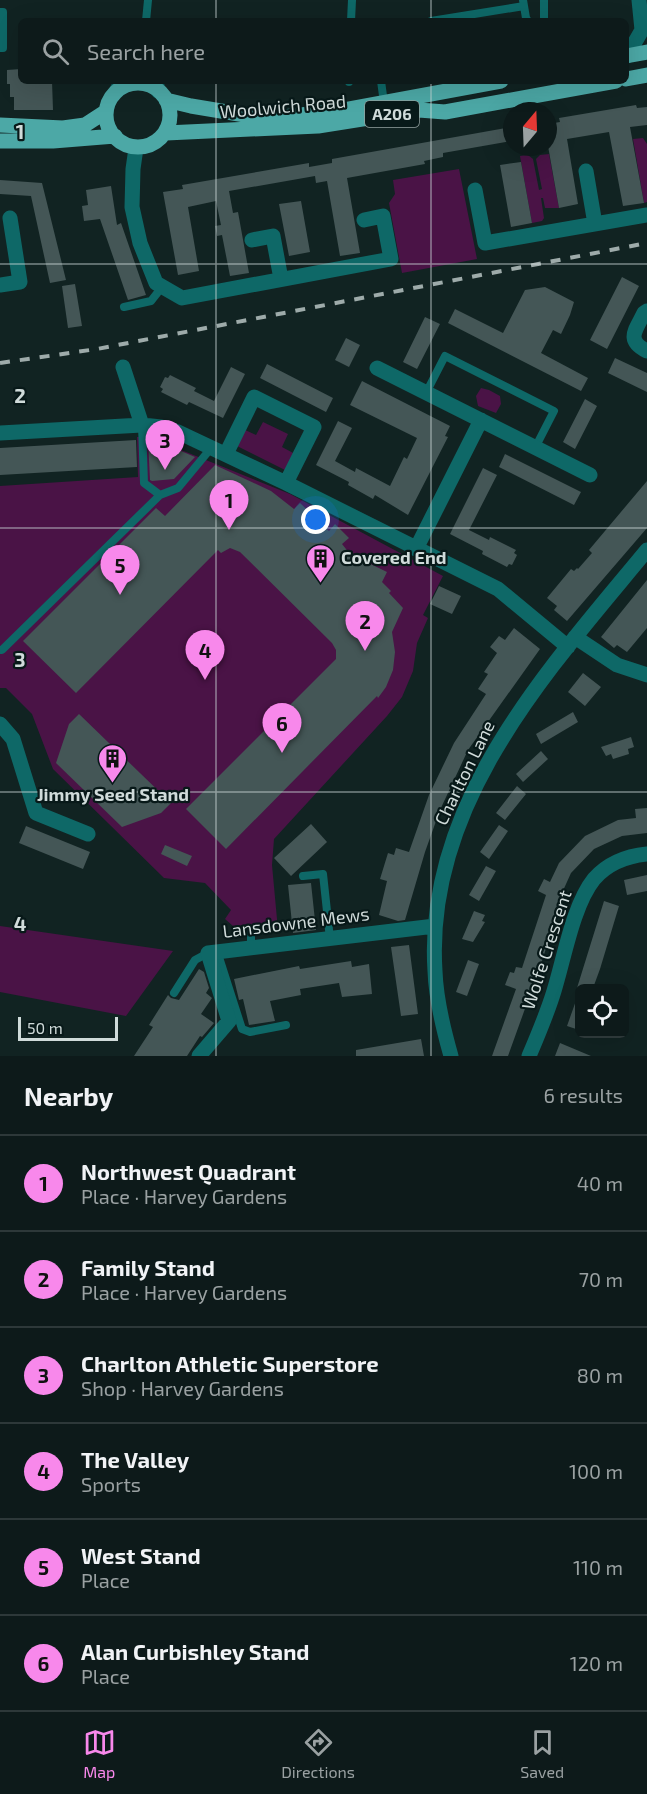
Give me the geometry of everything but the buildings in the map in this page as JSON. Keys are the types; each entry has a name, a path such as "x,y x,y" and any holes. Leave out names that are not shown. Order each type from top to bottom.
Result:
{"main road":[{"path":"629,55 647,52"},
{"path":"629,78 647,75"},
{"name":"Woolwich Road","path":"145,84 191,106 245,115 284,117 326,113 485,84"},
{"name":"Woolwich Road","path":"136,148 157,142 166,133 318,126 419,110 445,112 599,84"},
{"name":"Woolwich Road","path":"105,112 109,100 119,86"},
{"path":"160,90 170,108 166,133"},
{"path":"0,125 63,128 85,125 105,112 106,121 115,136 126,145 136,148"},
{"path":"0,141 53,141 115,136"}],"street":[{"path":"629,52 644,32 639,0"},
{"path":"136,148 132,207 140,243 156,283 182,298 391,259 383,216 364,220"},
{"path":"586,171 595,224"},
{"path":"475,190 485,243 647,215"},
{"path":"0,285 20,282 10,218"},
{"path":"252,240 273,236 281,279"},
{"path":"647,311 637,328 634,340 636,346 647,351"},
{"path":"123,367 142,424"},
{"path":"377,368 590,475"},
{"path":"219,451 254,397 314,427 286,483"},
{"path":"416,549 481,420"},
{"path":"0,433 142,424 178,432 498,589 572,642 617,665 647,675"},
{"name":"Charlton Lane","path":"451,1056 438,1004 435,926 442,885 454,840 474,791 505,733 535,688 647,550"},
{"path":"0,724 13,739 36,813 88,834"},
{"name":"Wolfe Crescent","path":"529,1056 553,994 577,914 588,888 596,877 616,861 647,854"},
{"name":"Lansdowne Mews","path":"199,1056 229,1021 213,952 251,940 330,939 435,926"}],"lane":[{"path":"146,18 147,0"},
{"path":"351,18 352,0"},
{"path":"544,0 544,18"},
{"path":"446,18 523,3 525,18"},
{"path":"0,12 3,12 1,48"},
{"path":"381,84 384,103"},
{"path":"124,307 151,301 162,287"},
{"path":"426,393 445,356 554,411 536,448"},
{"path":"142,424 144,483 160,495"},
{"path":"0,650 160,495 178,488 219,451"},
{"path":"303,876 323,874 330,939"},
{"path":"174,993 195,960 213,952 242,1029 250,1032 286,1025"}],"shaded area":[{"path":"643,138 647,144 647,202 644,203 633,139"},
{"path":"520,156 529,156 533,159 539,190 542,189 536,159 539,156 549,156 559,208 545,208 543,198 541,198 544,218 542,221 532,223"},
{"path":"459,169 477,259 402,273 389,203 395,194 393,180"},
{"path":"481,388 500,396 501,404 496,413 478,406 476,396"},
{"path":"263,422 288,434 282,447 295,454 287,471 235,445 243,429 256,435"},
{"path":"137,437 149,437 290,494 443,576 423,615 428,618 417,643 413,671 402,697 274,839 272,865 278,930 234,935 233,926 225,919 231,910 205,883 164,878 53,769 32,714 6,688 0,688 0,486 138,477"},
{"path":"0,926 173,951 126,1016 0,992"}],"railway":[{"path":"0,363 97,349 647,243"}],"place":[{"name":"Charlton Athletic Superstore","path":"165,470"},
{"name":"Northwest Quadrant","path":"229,530"},
{"name":"Covered End","path":"320,584"},
{"name":"West Stand","path":"120,595"},
{"name":"Family Stand","path":"365,651"},
{"name":"The Valley","path":"205,680"},
{"name":"Alan Curbishley Stand","path":"282,753"},
{"name":"Jimmy Seed Stand","path":"113,784"}]}
